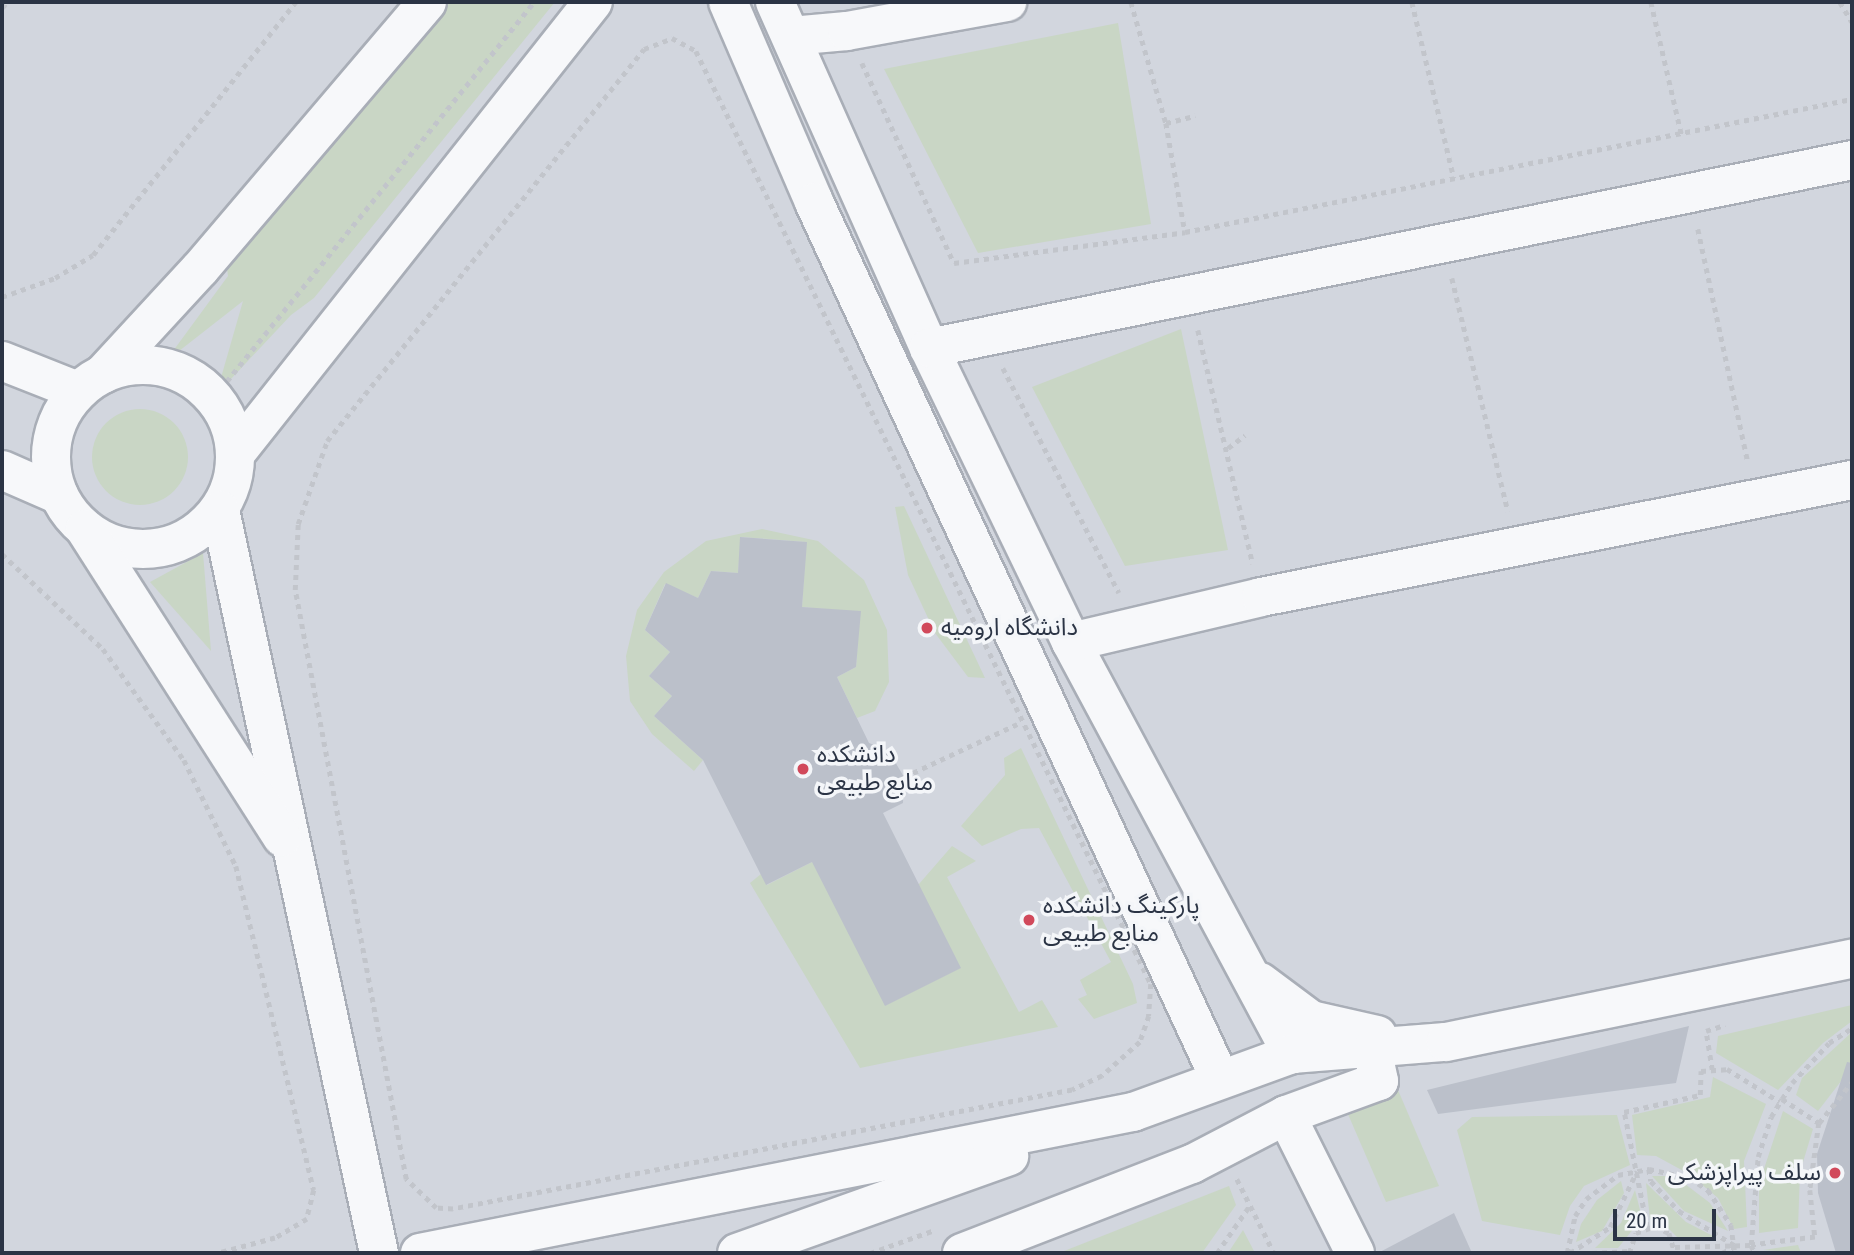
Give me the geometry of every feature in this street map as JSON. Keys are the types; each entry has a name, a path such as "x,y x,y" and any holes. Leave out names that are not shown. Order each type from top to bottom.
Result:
{"lane":[{"path":"299,866 205,711 85,529 59,495 51,468 52,440 61,414 200,269 427,2"},
{"path":"236,453 593,2"},
{"path":"419,1253 1133,1112 1168,1082 1185,1058 1188,1027 1167,993 820,215 728,2"},
{"path":"775,2 929,348 1071,642 1292,1054"},
{"path":"791,36 847,31 1007,2"},
{"path":"929,348 1852,160"},
{"path":"2,361 90,382 132,365 163,366 191,377 214,397 230,423 236,453 233,483 220,510 198,531 171,545 142,549 122,546 85,529"},
{"path":"2,470 59,495"},
{"path":"1071,642 1136,624 1261,597 1852,480"},
{"path":"220,510 299,866 379,1253"},
{"path":"737,1253 1133,1112 1219,1077 1292,1054 1446,1042 1852,959"},
{"path":"1248,972 1311,1020 1353,1033 1446,1042"},
{"path":"1167,993 1219,1077"},
{"path":"962,1253 1192,1164 1286,1115 1379,1082 1373,1049"},
{"path":"1286,1115 1355,1253"}],"path":[{"path":"2,8 7,2"},
{"path":"2,297 55,278 93,255 296,2"},
{"path":"214,397 534,2"},
{"path":"1131,2 1166,123 1185,232"},
{"path":"1412,2 1454,178"},
{"path":"1651,2 1682,136"},
{"path":"1840,2 1852,22"},
{"path":"847,31 954,263 1185,232 1682,136 1852,99"},
{"path":"407,1179 295,590 298,524 327,441 644,49 672,38 696,51"},
{"path":"1166,123 1195,116"},
{"path":"1696,218 1756,498"},
{"path":"1449,267 1517,547"},
{"path":"1195,316 1261,597"},
{"path":"998,358 1136,624"},
{"path":"1228,448 1245,435"},
{"path":"2,554 103,649 184,760 236,866 314,1190 307,1219 275,1238 219,1253"},
{"path":"904,778 1023,721"},
{"path":"1072,1090 1102,1076 1140,1042 1167,993"},
{"path":"1712,1070 1706,1031 1730,1024"},
{"path":"1755,1253 1751,1245 1758,1157 1781,1101 1829,1043 1852,1028"},
{"path":"1647,1227 1624,1112 1700,1095 1701,1071 1727,1069 1819,1123"},
{"path":"1592,1253 1629,1252 1632,1238 1647,1227 1662,1228 1675,1250 1815,1237 1811,1190 1819,1123 1852,1082"},
{"path":"1649,1169 1651,1181 1679,1211 1735,1245"},
{"path":"1568,1253 1575,1216 1586,1199 1618,1175 1649,1169 1690,1178 1707,1190 1722,1206 1735,1245 1735,1253"},
{"path":"1568,1253 1610,1227 1637,1170"},
{"path":"1217,1253 1250,1205"},
{"path":"1722,1253 1735,1245"}],"shaded area":[{"name":"دانشگاه ارومیه","path":"2,2 1852,2 1852,1253 2,1253"}],"green space":[{"path":"431,2 555,2 314,298 291,315 216,395 243,301 165,362 228,276 224,247"},
{"path":"1118,23 1151,224 978,253 884,69"},
{"path":"1181,329 1228,550 1125,566 1032,387"},
{"path":"140,409 158,413 174,423 184,439 188,457 184,475 174,491 158,501 140,505 122,501 106,491 96,475 92,457 96,439 106,423 122,413"},
{"path":"904,506 985,678 968,677 935,633 908,575 895,507"},
{"path":"762,529 818,541 864,580 887,630 889,682 875,711 857,718 837,677 856,667 860,612 802,607 806,542 741,537 738,573 711,571 698,598 665,584 645,630 670,652 649,676 672,696 654,716 703,760 694,771 652,734 630,701 626,656 637,610 664,572 706,541"},
{"path":"203,553 211,651 150,582"},
{"path":"1021,748 1133,984 1137,1003 1094,1019 1078,999 1087,995 1080,980 1111,962 1039,828 1021,829 982,846 961,826 1005,775 1004,758"},
{"path":"952,846 976,861 947,877 1019,1012 1042,1000 1058,1027 860,1068 750,883 761,874 767,885 812,862 919,884"},
{"path":"1852,1005 1852,1021 1823,1043 1778,1090 1716,1053 1718,1036"},
{"path":"1852,1032 1852,1067 1818,1111 1796,1095 1802,1078"},
{"path":"1713,1077 1766,1104 1744,1161 1747,1227 1734,1229 1718,1198 1689,1174 1656,1156 1637,1155 1632,1115 1710,1097"},
{"path":"1398,1090 1439,1186 1386,1202 1344,1105"},
{"path":"1783,1111 1813,1129 1800,1172 1798,1228 1759,1233 1759,1184"},
{"path":"1617,1115 1630,1165 1584,1186 1570,1206 1560,1235 1482,1221 1457,1130 1472,1117"},
{"path":"1652,1176 1669,1176 1685,1184 1710,1203 1728,1231 1684,1211"},
{"path":"1621,1181 1624,1193 1602,1231 1576,1242 1581,1224 1597,1200"},
{"path":"1646,1183 1686,1222 1715,1237 1679,1239 1661,1221 1650,1219"},
{"path":"1229,1186 1236,1205 1202,1253 1059,1253"},
{"path":"1635,1190 1642,1218 1618,1248 1595,1248 1621,1223"},
{"path":"1243,1230 1255,1253 1228,1253"},
{"path":"1798,1245 1801,1253 1763,1250"}],"building":[{"name":"دانشکده منابع طبیعی","path":"740,537 807,542 802,607 861,611 856,667 837,677 869,743 888,750 904,777 903,803 883,813 961,968 885,1006 812,862 766,885 703,760 654,716 672,696 649,676 670,652 645,630 666,583 698,598 711,571 738,573"},
{"path":"1689,1026 1676,1083 1438,1114 1427,1090"},
{"name":"سلف پیراپزشکی","path":"1847,1062 1852,1063 1852,1253 1836,1253 1818,1193 1817,1154"},
{"path":"1454,1213 1472,1253 1378,1253"}],"place":[{"name":"دانشگاه ارومیه","path":"927,628"},
{"name":"دانشکده منابع طبیعی","path":"803,769"},
{"name":"پارکینگ دانشکده منابع طبیعی","path":"1029,920"},
{"name":"سلف پیراپزشکی","path":"1835,1173"}]}
